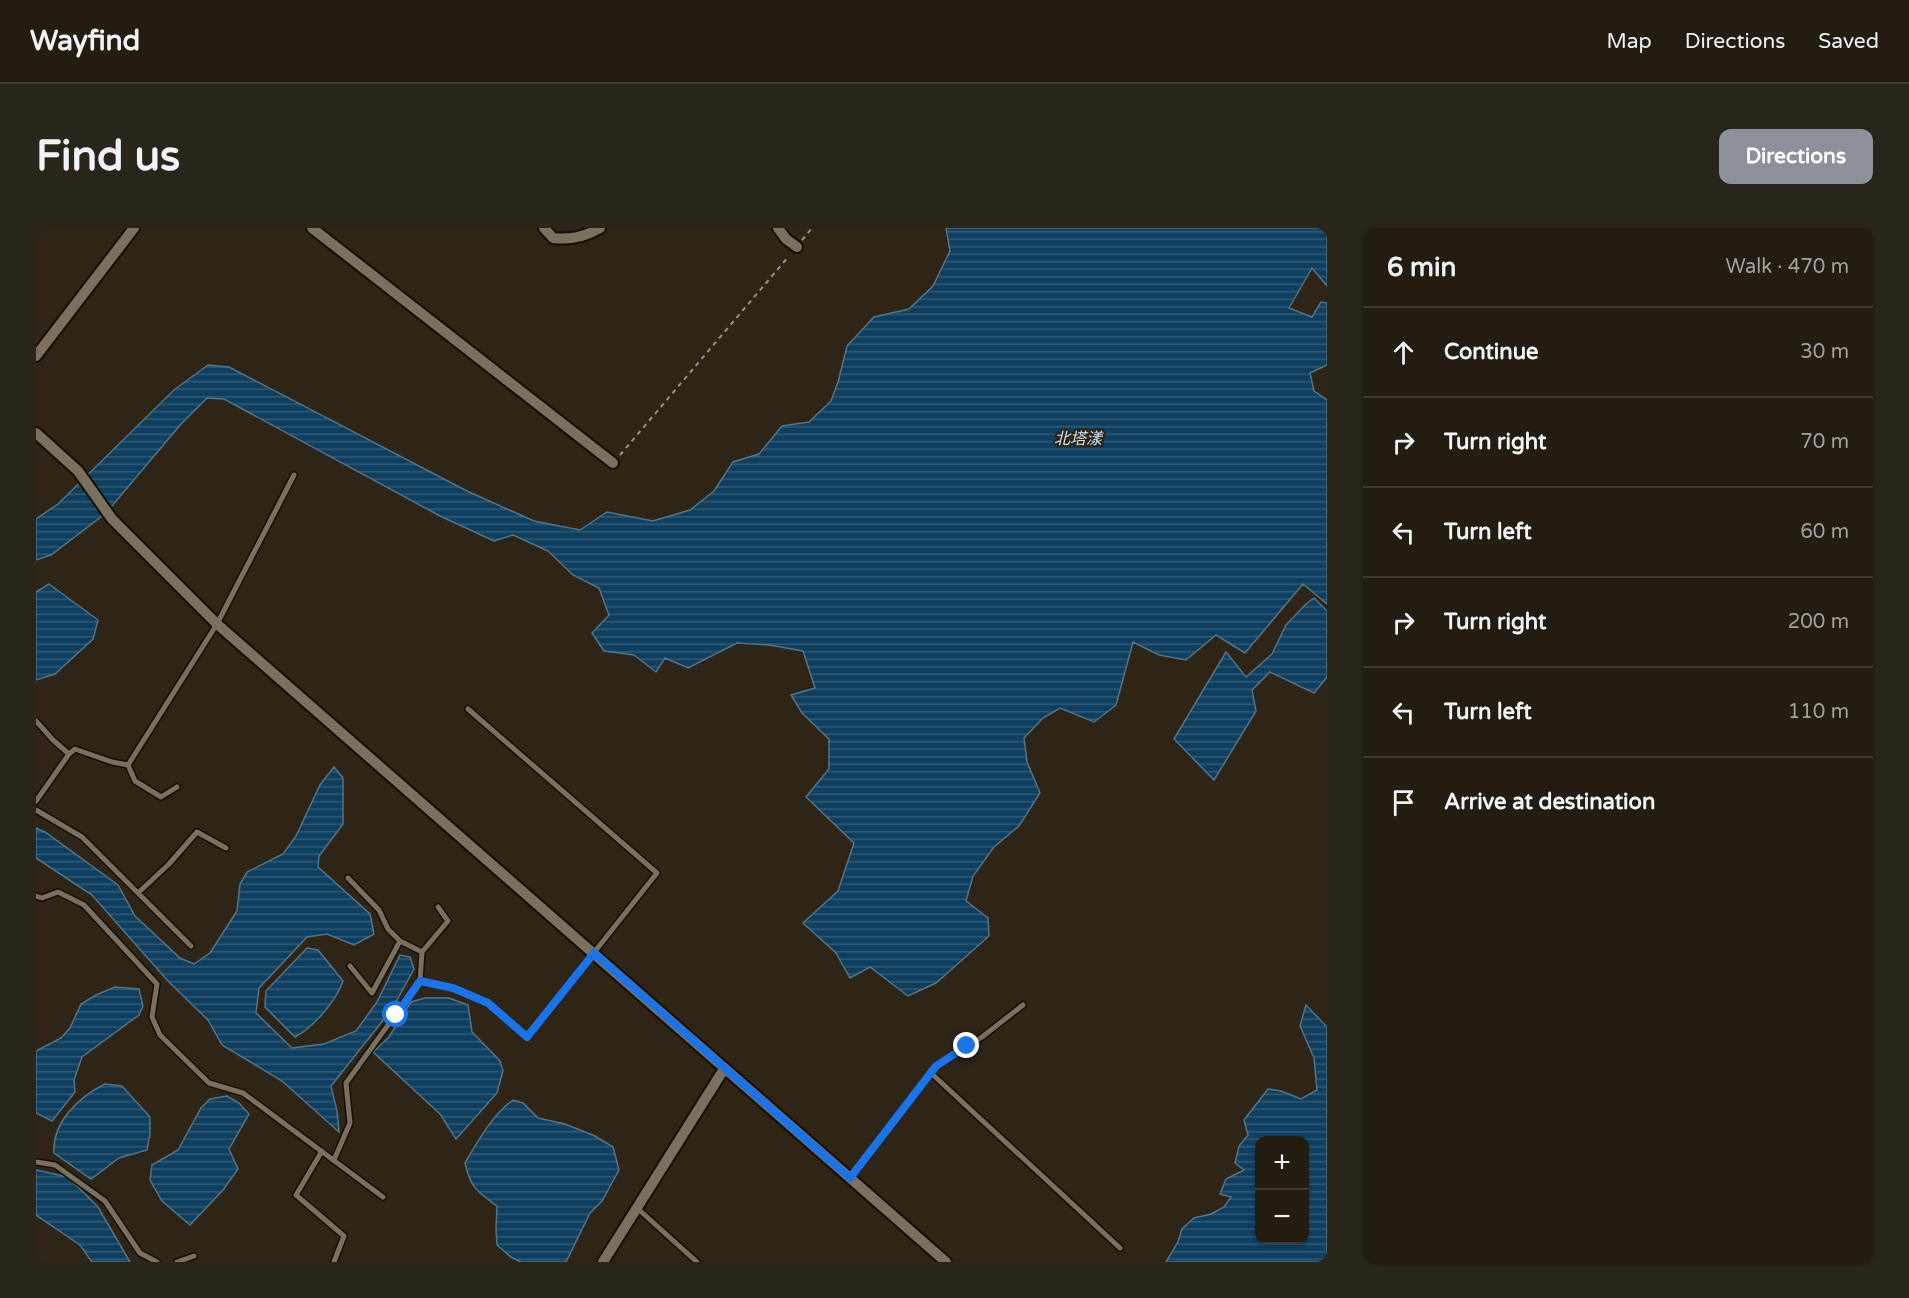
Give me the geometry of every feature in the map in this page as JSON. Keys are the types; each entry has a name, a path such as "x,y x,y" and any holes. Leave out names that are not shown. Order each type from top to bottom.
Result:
{"street":[{"path":"36,356 134,228"},
{"path":"312,228 613,463"},
{"path":"544,228 553,238 568,240 588,235 600,228"},
{"path":"778,228 786,239 797,247"},
{"path":"36,433 78,471 112,519 217,624 946,1262"},
{"path":"603,1262 724,1069"}],"lane":[{"path":"128,765 217,624 294,475"},
{"path":"420,981 453,988 488,1003 527,1037 657,873 468,709"},
{"path":"36,721 69,754"},
{"path":"36,801 69,754 75,749 128,765"},
{"path":"128,765 135,781 161,797 177,787"},
{"path":"36,810 82,837 191,946"},
{"path":"138,893 169,864 197,832 226,848"},
{"path":"348,878 379,910 388,929 400,941 422,952"},
{"path":"36,896 42,898 58,892 84,905 157,984 152,1017 160,1035 209,1083 243,1093 383,1197"},
{"path":"334,1160 350,1123 346,1083 420,981 422,952 448,921 438,907"},
{"path":"350,966 372,993 400,941"},
{"path":"850,1178 936,1066 982,1037 1023,1005"},
{"path":"931,1073 1120,1248"},
{"path":"322,1151 296,1195 344,1236 336,1262"},
{"path":"36,1161 55,1165 105,1201 140,1253 157,1262"},
{"path":"637,1209 698,1262"},
{"path":"177,1262 194,1256"}],"path":[{"path":"613,463 812,228"}],"water":[{"name":"北塔漾","path":"946,228 1327,228 1327,286 1312,268 1289,308 1312,317 1321,302 1327,303 1327,365 1310,373 1314,391 1327,400 1327,604 1303,584 1245,653 1216,635 1186,660 1159,655 1133,642 1116,705 1094,722 1060,708 1043,718 1024,738 1027,762 1040,793 1019,826 994,847 973,876 966,901 988,918 989,936 936,983 908,996 870,967 850,978 836,953 803,923 838,891 854,843 806,797 829,769 829,739 802,713 791,695 815,688 803,651 769,645 737,643 688,668 665,658 656,672 634,655 604,651 592,633 609,615 599,588 573,575 548,551 513,535 494,541 440,516 224,399 207,398 181,424 106,513 51,555 36,560 36,519 58,504 174,390 208,365 229,367 467,491 534,521 580,530 607,512 653,521 690,510 714,491 733,462 759,454 782,426 809,422 831,401 847,346 874,317 909,309 933,286 950,251"},
{"path":"49,584 98,620 93,639 55,674 36,680 36,592"},
{"path":"1314,598 1327,611 1327,677 1314,693 1270,672 1252,690 1256,711 1214,780 1174,739 1226,652 1246,677 1272,654 1286,625"},
{"path":"334,767 343,778 343,824 319,856 318,867 370,914 374,934 354,945 327,934 307,937 259,988 256,1013 292,1048 324,1044 356,1031 377,1002 400,955 410,957 414,969 392,1009 331,1086 339,1132 282,1081 222,1045 208,1020 168,981 92,895 36,858 36,828 45,832 118,885 135,916 180,958 194,964 210,953 237,911 240,884 247,872 283,854 296,836 320,785"},
{"path":"307,948 318,950 343,981 324,1013 310,1027 295,1037 265,1007 266,991"},
{"path":"115,987 139,989 143,1006 139,1015 82,1057 74,1080 75,1092 52,1121 36,1113 36,1051 61,1038 70,1028 81,1004"},
{"path":"425,998 449,998 468,1005 472,1032 500,1061 503,1071 497,1093 456,1139 440,1114 373,1052 389,1037 411,1002"},
{"path":"1306,1005 1327,1027 1327,1262 1166,1262 1178,1242 1182,1229 1194,1218 1211,1214 1224,1207 1231,1197 1220,1194 1226,1179 1244,1170 1235,1163 1239,1146 1248,1135 1244,1120 1268,1089 1281,1091 1301,1099 1317,1090 1314,1058 1300,1026"},
{"path":"105,1084 122,1086 150,1117 150,1134 147,1150 119,1158 91,1179 54,1153 55,1142 57,1131 69,1112 95,1089"},
{"path":"227,1096 239,1103 249,1114 229,1149 238,1169 223,1190 190,1225 162,1201 150,1180 152,1165 178,1150 201,1108 210,1099"},
{"path":"513,1100 523,1103 538,1118 565,1124 595,1136 613,1147 619,1170 602,1201 590,1213 566,1262 521,1262 497,1245 497,1206 476,1189 467,1172 465,1163 480,1137 498,1113"},
{"path":"36,1170 68,1177 98,1207 130,1262 92,1262 80,1245 36,1215"}],"route":[{"path":"396,1015 420,981 453,988 488,1003 527,1037 594,953 850,1178 936,1066 967,1046"}]}
